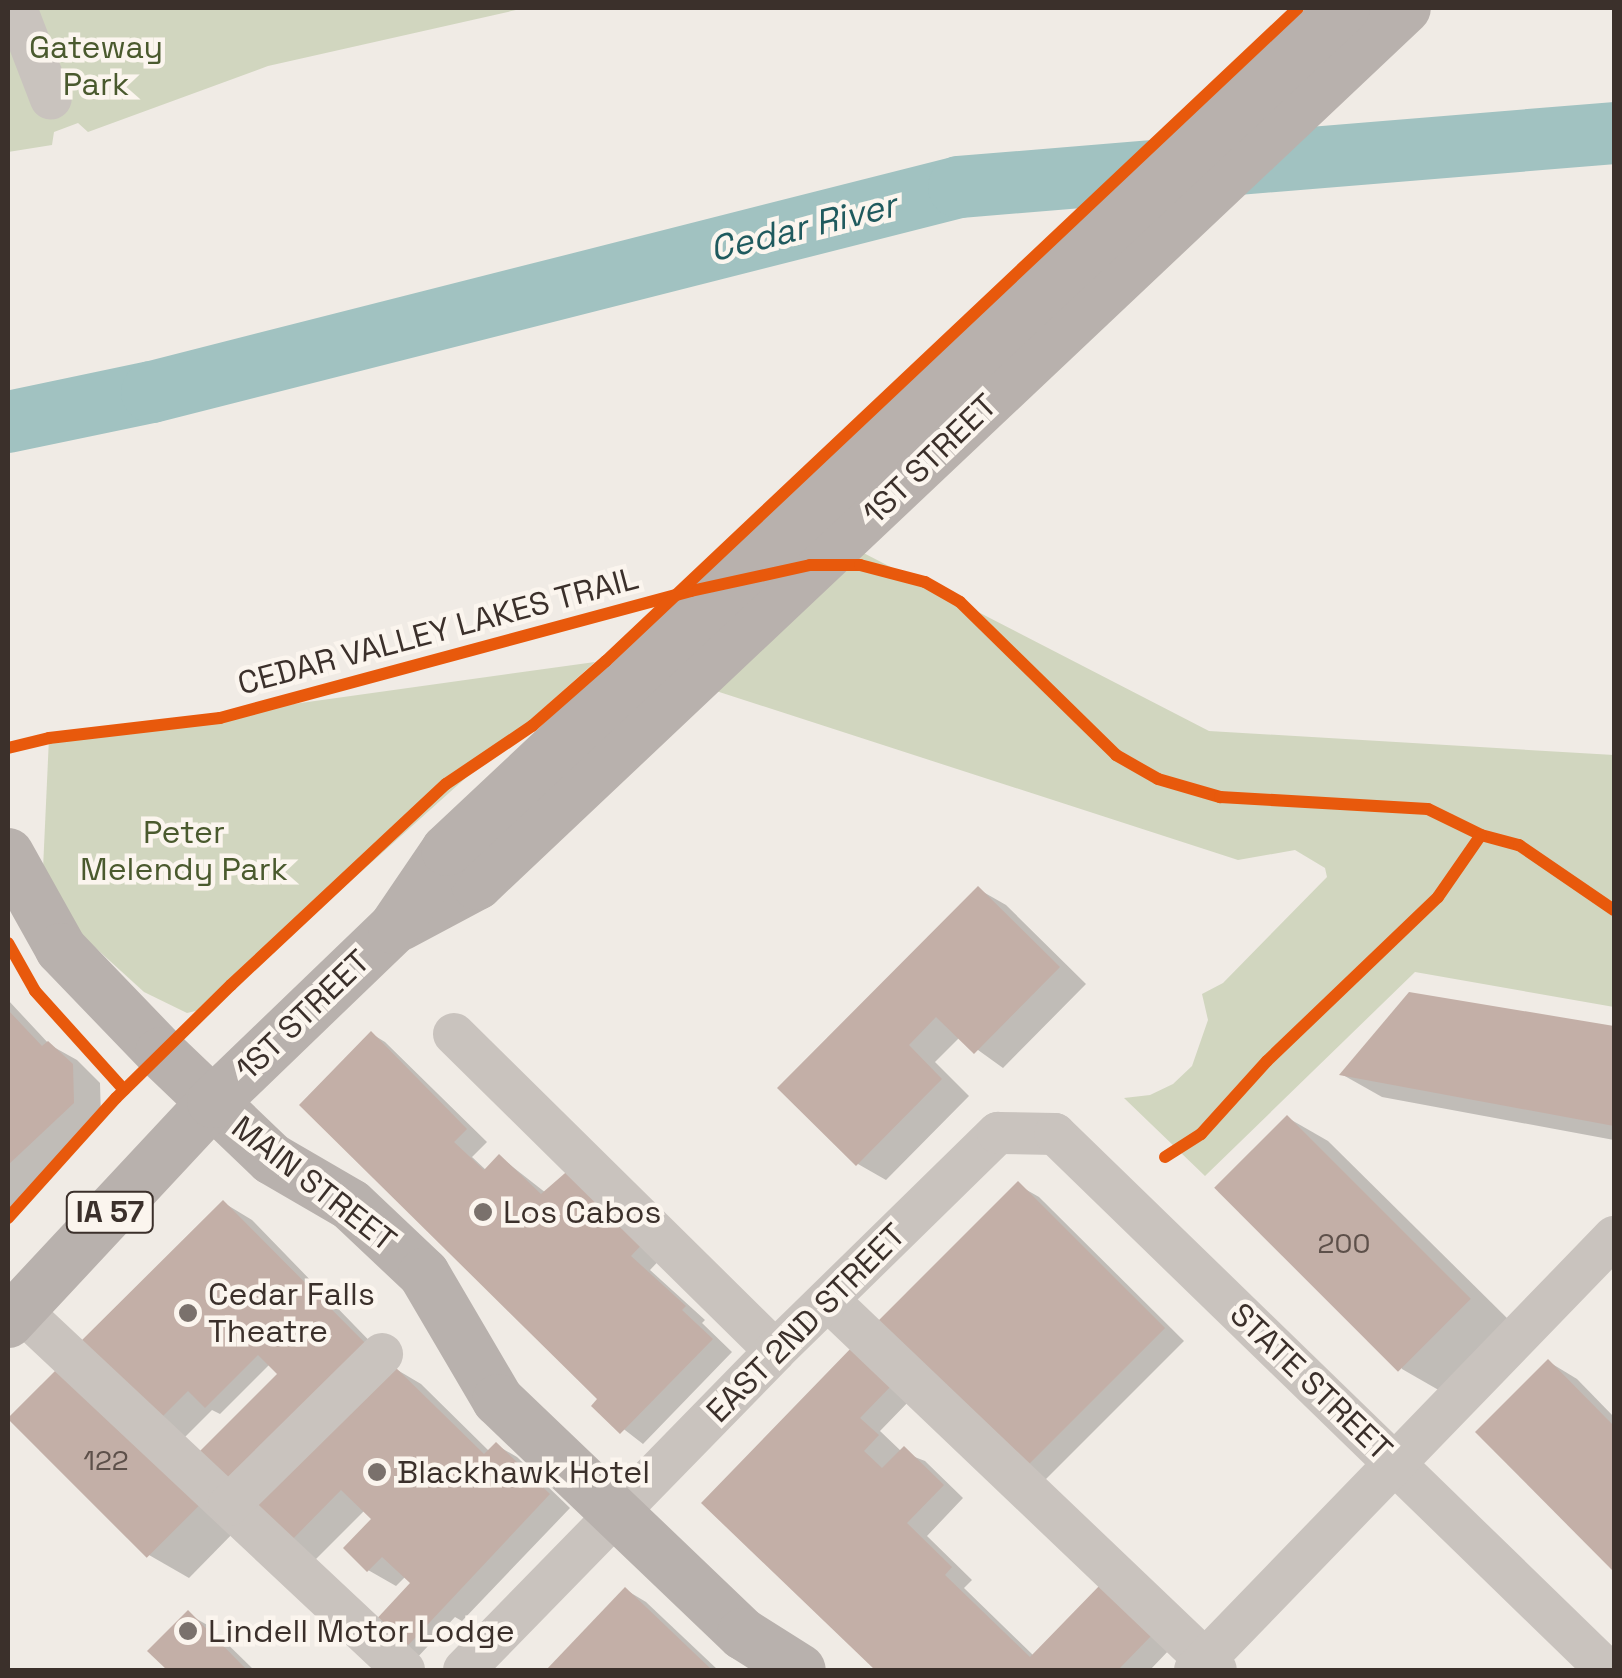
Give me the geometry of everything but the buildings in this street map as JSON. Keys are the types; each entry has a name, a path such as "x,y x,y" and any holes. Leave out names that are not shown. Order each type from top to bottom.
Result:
{"main road":[{"name":"1ST STREET","path":"213,1102 394,928 477,884 672,671 1344,8"},
{"name":"1ST STREET","path":"672,671 1405,8"},
{"name":"MAIN STREET","path":"8,854 60,949 272,1159 351,1206 424,1274 498,1400 743,1634 800,1670"},
{"name":"IA 57","path":"13,1316 213,1102"}],"street":[{"path":"16,8 51,100"},
{"path":"454,1034 775,1351"},
{"name":"EAST 2ND STREET","path":"464,1670 775,1351 998,1133"},
{"name":"STATE STREET","path":"998,1133 1055,1134 1608,1670"},
{"path":"828,1300 1206,1667 1614,1236"},
{"path":"13,1316 229,1506 404,1670"},
{"path":"229,1506 382,1354"}],"green space":[{"name":"Gateway Park","path":"8,8 525,8 268,66 88,132 78,123 54,132 52,145 8,152"},
{"path":"846,544 1209,731 1614,755 1614,1007 1415,972 1205,1176 1124,1098 1150,1095 1173,1084 1192,1066 1208,1020 1202,994 1223,983 1327,877 1325,868 1295,850 1238,860 710,689"},
{"name":"Peter Melendy Park","path":"595,662 209,1008 187,1013 144,992 77,931 43,869 49,738"}],"waterway":[{"name":"Cedar River","path":"8,422 152,392 959,187 1614,133"}],"cycle path":[{"path":"8,1218 116,1098 231,985 446,784 532,726 606,661 1298,8"},
{"name":"CEDAR VALLEY LAKES TRAIL","path":"8,748 49,738 220,718 691,591 810,565 860,565 925,582 960,602 1116,755 1158,779 1220,797 1428,809 1481,835 1519,845 1614,910"},
{"path":"1165,1157 1201,1134 1267,1061 1438,897 1481,835"},
{"path":"8,943 35,991 124,1090"}],"place":[{"name":"Los Cabos","path":"483,1212"},
{"name":"Cedar Falls Theatre","path":"188,1313"},
{"name":"Blackhawk Hotel","path":"377,1472"},
{"name":"Lindell Motor Lodge","path":"188,1631"}]}
